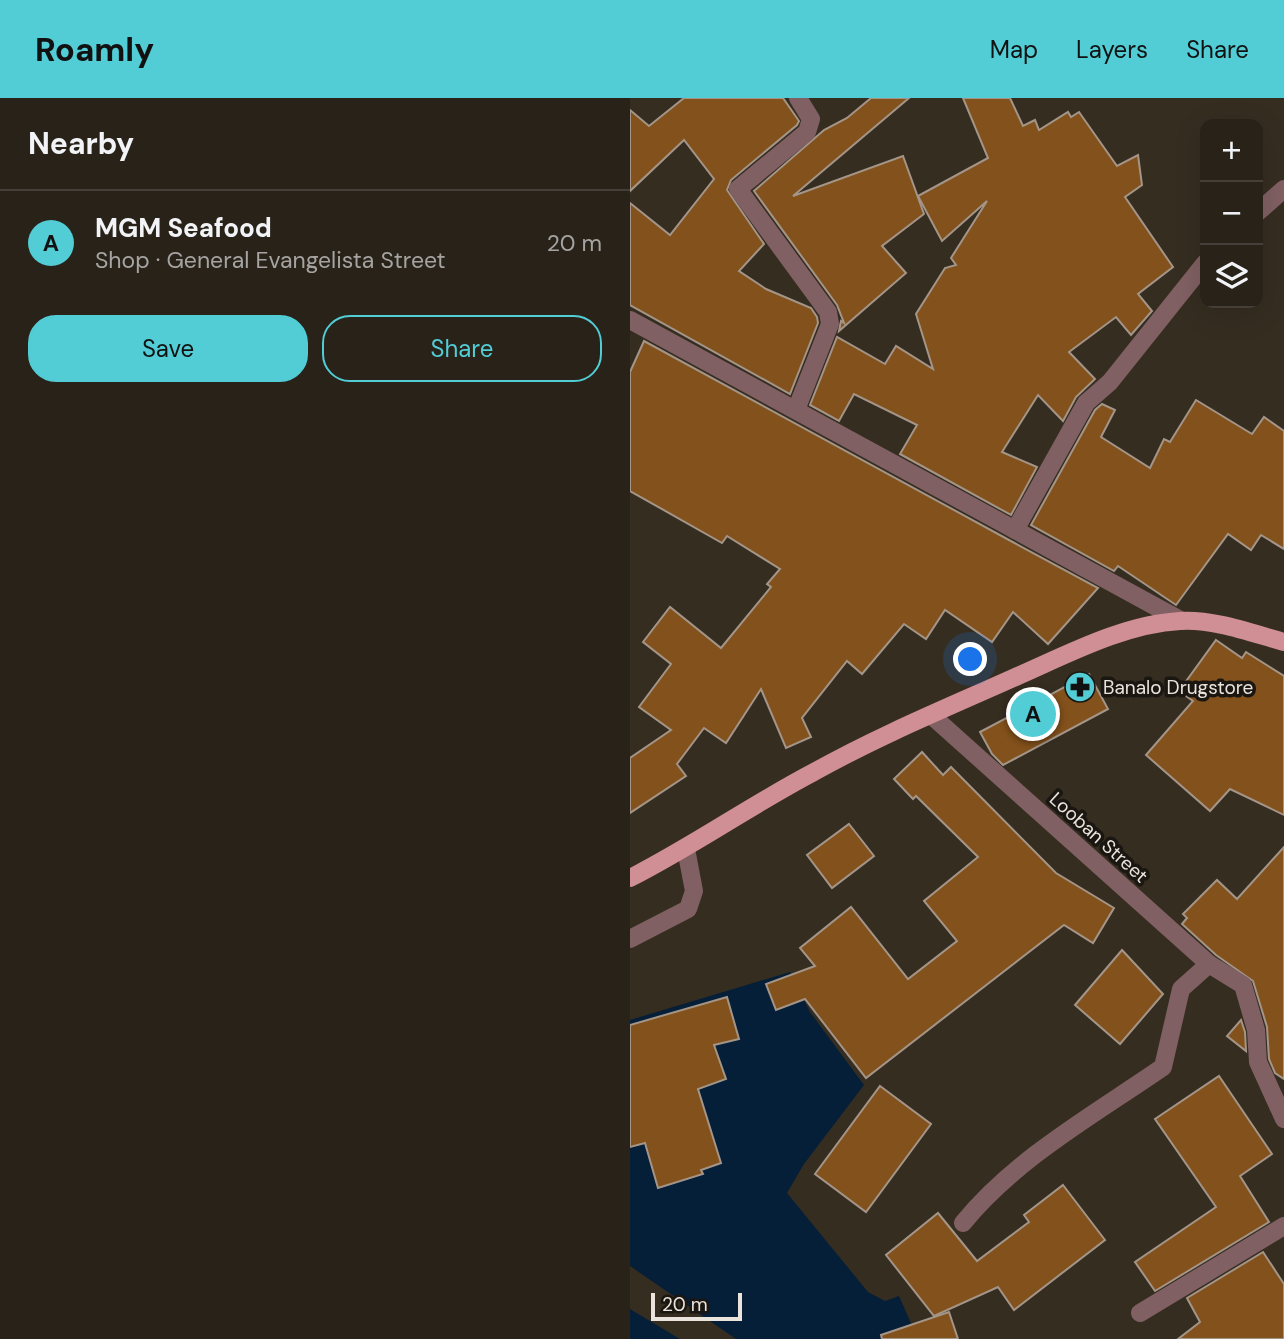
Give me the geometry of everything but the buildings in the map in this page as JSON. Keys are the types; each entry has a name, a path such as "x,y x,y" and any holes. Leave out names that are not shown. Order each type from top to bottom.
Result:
{"main road":[{"path":"630,878 687,849 813,772 931,715 1084,647 1151,625 1182,621 1226,625 1284,642"}],"street":[{"path":"796,410 830,324 828,312 738,189 807,132 811,119 798,98"},
{"path":"1263,208 1284,189"},
{"path":"1015,530 1089,399 1110,382 1200,268"},
{"path":"630,320 1182,621"},
{"name":"Looban Street","path":"931,715 1209,964 1243,985 1256,1030 1258,1062 1284,1119"},
{"path":"630,939 688,909 694,891 687,849"},
{"path":"963,1223 979,1204 1038,1153 1163,1067 1181,989 1209,964"},
{"path":"1140,1313 1284,1226"}],"water":[{"path":"790,972 810,1012 864,1085 804,1164 787,1193 868,1292 885,1301 899,1296 918,1339 736,1339 630,1266 630,1020"},
{"path":"630,1309 680,1339 630,1339"}],"place":[{"name":"Banalo Drugstore","path":"1080,687"},
{"name":"MGM Seafood","path":"1033,714"}]}
